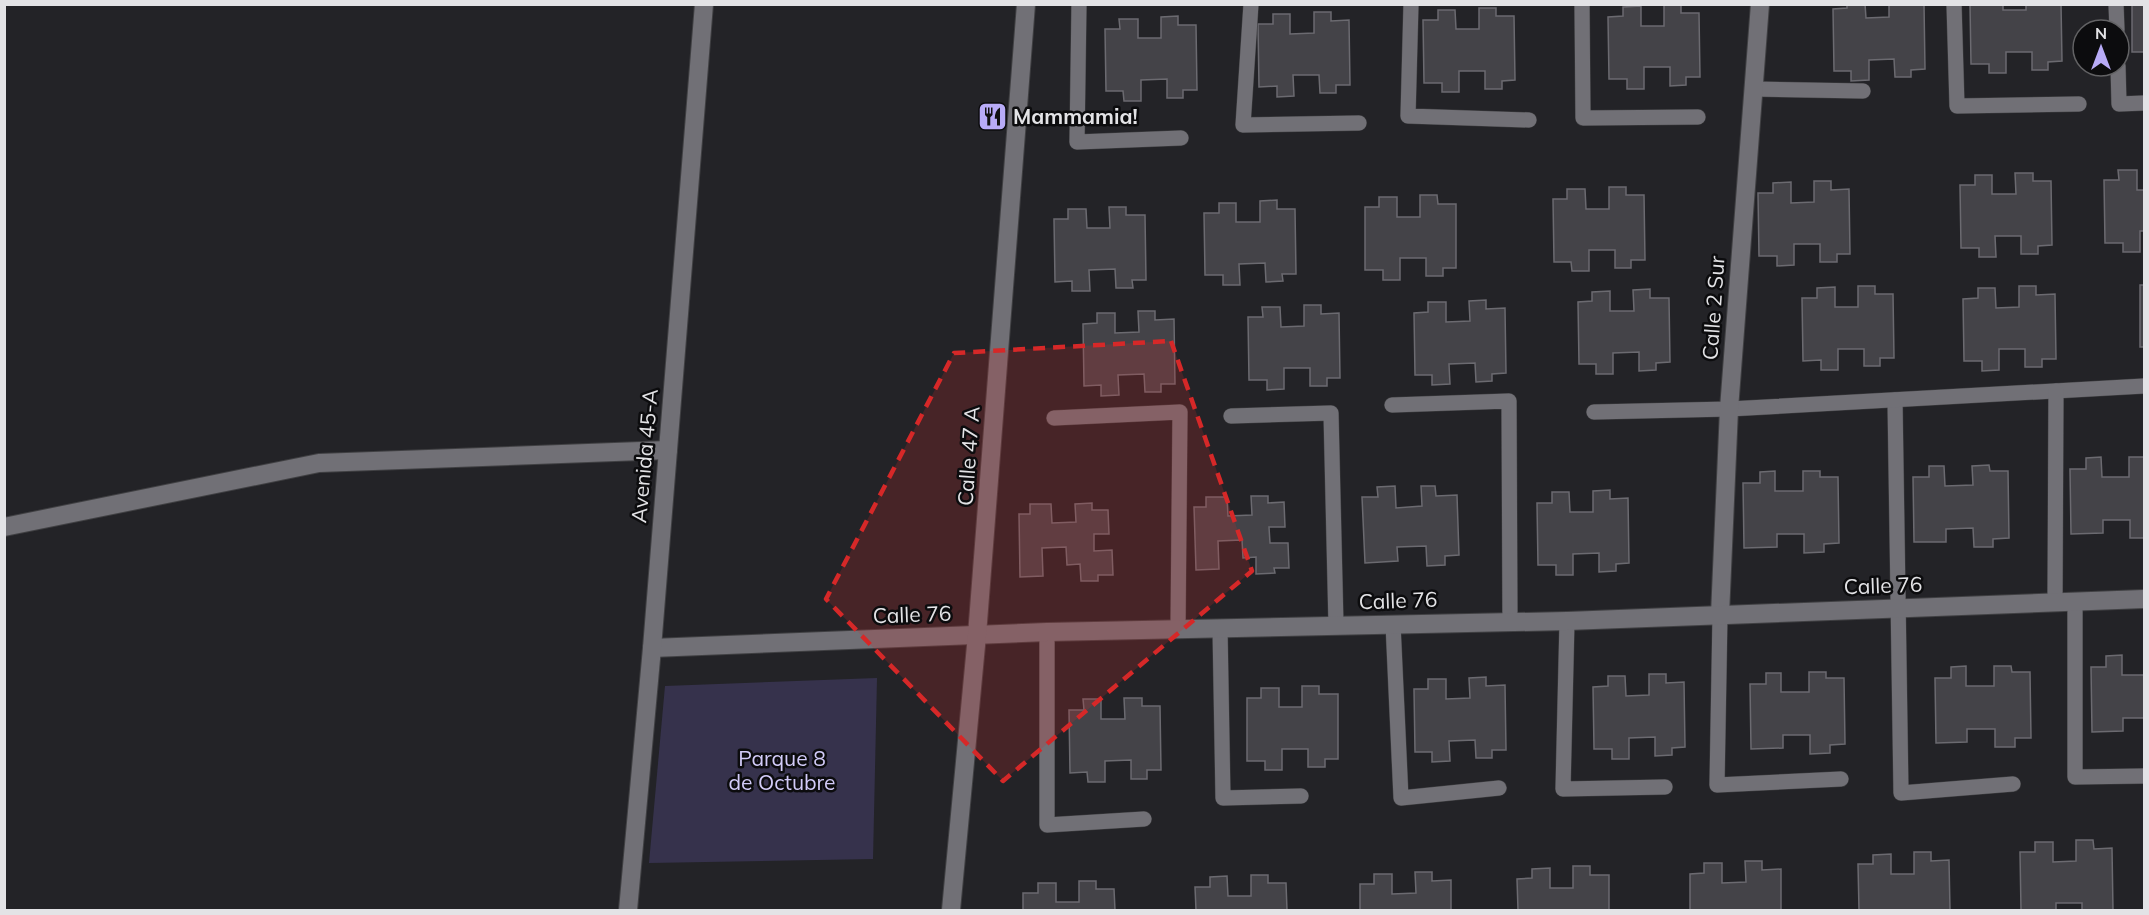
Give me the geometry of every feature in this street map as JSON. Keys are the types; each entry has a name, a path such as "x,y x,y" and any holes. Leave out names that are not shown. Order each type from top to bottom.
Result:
{"street":[{"name":"Avenida 45-A","path":"627,910 652,648 704,4"},
{"name":"Calle 47 A","path":"951,910 977,635 1026,4"},
{"name":"Calle 2 Sur","path":"1720,615 1729,409 1760,4"},
{"path":"4,527 320,463 668,450"},
{"name":"Calle 76","path":"652,648 1178,629 1567,621 2145,599"}],"lane":[{"path":"1079,4 1077,142 1181,138"},
{"path":"1251,4 1243,125 1359,123"},
{"path":"1411,4 1408,116 1529,120"},
{"path":"1582,4 1583,118 1698,117"},
{"path":"1954,4 1957,106 2079,104"},
{"path":"2118,78 2119,104 2145,103"},
{"path":"1754,89 1863,91"},
{"path":"1594,412 1729,409 2145,386"},
{"path":"2055,602 2056,391"},
{"path":"1895,400 1900,608 1901,793 2013,784"},
{"path":"1392,405 1509,401 1510,621"},
{"path":"1054,417 1180,412 1178,629"},
{"path":"1231,416 1331,413 1336,626"},
{"path":"2075,602 2075,777 2145,776"},
{"path":"1720,615 1717,785 1841,778"},
{"path":"1567,621 1563,789 1665,787"},
{"path":"1393,624 1401,798 1499,788"},
{"path":"1220,628 1223,798 1300,796"},
{"path":"1047,633 1047,825 1144,819"}],"highlighted area":[{"path":"1171,341 1252,571 1003,781 826,599 954,353"}],"green space":[{"name":"Parque 8 de Octubre","path":"877,678 873,859 649,863 665,686"}],"building":[{"path":"1664,4 1681,4 1681,13 1699,13 1700,77 1686,77 1686,85 1670,86 1670,67 1644,67 1644,89 1627,89 1627,79 1609,79 1608,17 1623,16 1623,7 1641,6 1641,26 1664,26"},
{"path":"1847,4 1865,4 1866,18 1889,17 1889,4 1924,4 1925,69 1911,70 1911,77 1895,77 1894,59 1869,60 1869,80 1851,81 1851,71 1834,71 1833,9 1847,8"},
{"path":"1970,4 2003,4 2003,10 2026,10 2026,4 2061,4 2062,61 2048,62 2048,70 2032,70 2032,52 2006,52 2006,73 1989,73 1989,64 1971,64"},
{"path":"2132,4 2144,4 2144,52 2132,52"},
{"path":"1479,8 1496,8 1496,16 1514,16 1515,80 1502,81 1502,89 1485,89 1485,71 1459,71 1459,92 1442,92 1442,83 1424,83 1423,20 1438,20 1438,10 1455,10 1456,29 1479,29"},
{"path":"1314,12 1331,12 1331,21 1349,20 1350,85 1336,85 1336,93 1320,93 1319,75 1293,75 1294,96 1277,97 1277,86 1259,87 1258,24 1273,24 1273,14 1290,14 1290,34 1314,33"},
{"path":"1178,16 1178,25 1196,25 1197,90 1183,90 1183,98 1167,98 1167,79 1141,80 1141,101 1124,101 1123,91 1106,91 1105,29 1120,29 1119,19 1138,19 1138,38 1161,38 1161,17"},
{"path":"2118,170 2137,170 2137,190 2144,190 2144,231 2140,231 2140,252 2123,252 2123,243 2105,243 2104,180 2119,180"},
{"path":"2015,173 2033,173 2033,181 2051,181 2052,245 2038,246 2038,254 2021,254 2021,236 1995,236 1996,257 1979,257 1979,248 1961,248 1960,185 1975,185 1975,175 1992,175 1992,194 2016,194"},
{"path":"1814,181 1831,181 1831,190 1849,189 1850,254 1837,254 1837,262 1820,262 1820,244 1794,244 1794,265 1777,266 1777,256 1759,256 1758,193 1773,193 1773,183 1791,182 1791,203 1814,202"},
{"path":"1609,187 1626,187 1626,195 1644,195 1645,260 1631,260 1631,268 1615,268 1615,250 1589,250 1589,271 1572,271 1571,262 1554,262 1553,199 1567,199 1567,189 1585,189 1586,209 1609,209"},
{"path":"1420,195 1437,195 1438,204 1456,204 1456,268 1443,268 1443,276 1426,276 1426,258 1400,258 1400,280 1383,280 1383,270 1365,270 1365,207 1379,207 1379,197 1397,197 1397,217 1420,217"},
{"path":"1277,200 1277,209 1295,209 1296,274 1282,274 1283,281 1266,282 1265,263 1239,264 1240,285 1223,285 1223,275 1205,275 1204,213 1219,213 1219,203 1236,203 1236,222 1260,222 1260,201"},
{"path":"1109,207 1126,207 1126,215 1145,215 1146,280 1132,280 1133,288 1116,288 1115,269 1089,270 1090,291 1072,291 1072,281 1055,282 1054,219 1068,219 1068,209 1086,209 1087,228 1110,228"},
{"path":"2140,285 2144,285 2144,347 2140,347"},
{"path":"1858,286 1875,286 1875,294 1893,294 1894,358 1880,358 1880,366 1864,366 1864,349 1838,349 1838,370 1821,370 1821,360 1803,361 1802,298 1817,298 1817,288 1835,287 1835,307 1858,307"},
{"path":"2019,286 2036,286 2036,295 2055,294 2056,359 2042,359 2042,367 2025,367 2025,349 1999,349 1999,370 1982,371 1982,361 1964,361 1963,299 1978,298 1978,288 1995,288 1996,308 2019,307"},
{"path":"1650,289 1650,298 1669,298 1670,362 1656,363 1656,370 1639,371 1639,352 1613,353 1613,374 1596,374 1596,364 1579,364 1578,302 1592,301 1592,292 1610,291 1610,311 1634,311 1633,290"},
{"path":"1486,300 1486,309 1505,308 1506,373 1492,374 1492,381 1476,382 1475,363 1449,364 1450,384 1432,385 1432,375 1415,375 1414,313 1428,312 1428,302 1446,302 1446,322 1470,321 1469,301"},
{"path":"1304,305 1321,305 1321,314 1339,313 1340,378 1327,378 1327,386 1310,386 1310,368 1284,368 1284,389 1267,390 1267,380 1249,380 1248,317 1263,317 1262,307 1280,307 1281,327 1304,326"},
{"path":"1138,311 1155,311 1155,320 1174,319 1175,384 1161,384 1161,392 1145,392 1144,374 1118,375 1119,395 1101,396 1101,385 1084,386 1083,324 1097,323 1097,313 1115,313 1115,333 1139,332"},
{"path":"2101,457 2102,477 2129,477 2129,457 2144,457 2144,538 2130,538 2130,520 2103,520 2103,533 2071,534 2070,469 2086,469 2086,458"},
{"path":"1989,465 1990,471 2008,471 2009,538 1993,539 1993,547 1974,547 1973,528 1946,529 1946,542 1914,542 1913,477 1929,477 1929,466 1944,466 1945,486 1973,485 1972,466"},
{"path":"1775,471 1775,491 1803,491 1803,471 1820,471 1820,477 1838,477 1839,543 1824,544 1824,552 1804,553 1804,534 1777,534 1777,547 1744,548 1743,483 1760,483 1760,472"},
{"path":"1395,486 1396,508 1422,506 1421,486 1435,486 1436,496 1457,495 1459,555 1445,556 1445,565 1427,566 1426,546 1397,547 1398,561 1365,563 1362,497 1378,497 1377,487"},
{"path":"1610,490 1610,499 1628,498 1629,563 1616,564 1616,571 1599,572 1599,553 1573,554 1573,575 1556,575 1556,565 1538,565 1537,503 1552,503 1552,492 1569,492 1570,512 1593,512 1593,491"},
{"path":"1251,496 1268,496 1268,503 1284,502 1285,527 1269,527 1270,543 1288,543 1289,568 1274,568 1275,573 1256,574 1256,557 1243,558 1242,540 1218,541 1219,569 1196,570 1194,507 1206,507 1206,497 1227,497 1228,516 1252,515"},
{"path":"1092,503 1092,510 1108,510 1109,534 1094,534 1094,551 1112,550 1113,575 1098,575 1098,581 1081,581 1080,564 1067,565 1066,547 1042,548 1043,576 1020,577 1019,514 1030,514 1030,504 1051,504 1052,523 1076,522 1075,504"},
{"path":"2122,655 2122,675 2144,675 2144,718 2123,718 2123,731 2092,732 2091,667 2106,667 2106,656"},
{"path":"1966,666 1966,686 1994,686 1994,666 2011,666 2012,672 2030,672 2031,738 2015,738 2015,747 1995,747 1995,729 1967,729 1967,742 1936,743 1935,678 1951,678 1951,667"},
{"path":"1809,672 1826,672 1826,678 1844,678 1845,744 1830,745 1830,753 1810,754 1810,735 1783,735 1783,748 1751,749 1750,684 1766,684 1766,673 1781,673 1781,692 1809,692"},
{"path":"1649,674 1666,674 1666,683 1684,682 1685,747 1672,748 1672,755 1655,756 1655,737 1629,738 1629,759 1612,759 1612,749 1594,749 1593,687 1608,686 1608,676 1625,676 1626,696 1649,695"},
{"path":"1486,677 1486,686 1505,685 1506,750 1492,750 1492,758 1476,758 1475,740 1449,741 1450,761 1432,762 1432,752 1415,752 1414,689 1428,689 1428,679 1446,679 1446,699 1470,698 1469,678"},
{"path":"1302,686 1319,686 1319,694 1338,694 1338,759 1325,759 1325,767 1308,767 1308,749 1282,749 1282,770 1265,770 1265,761 1247,761 1247,698 1261,698 1261,688 1279,688 1279,707 1302,707"},
{"path":"1124,698 1142,698 1142,706 1160,706 1161,770 1147,770 1147,779 1131,779 1131,760 1105,761 1105,782 1088,782 1087,772 1070,773 1069,710 1084,710 1083,699 1101,699 1101,719 1125,719"},
{"path":"2076,840 2093,840 2094,849 2112,848 2113,910 2082,910 2082,903 2056,903 2056,910 2021,910 2020,852 2035,852 2035,842 2053,842 2053,862 2076,861"},
{"path":"1914,852 1931,852 1931,861 1949,860 1950,910 1859,910 1858,864 1873,864 1873,855 1891,854 1891,874 1914,874"},
{"path":"1745,861 1762,861 1762,870 1781,869 1781,910 1690,910 1690,874 1704,873 1704,863 1722,863 1722,883 1746,882"},
{"path":"1573,866 1590,866 1590,875 1609,875 1609,910 1518,910 1517,879 1532,878 1532,869 1550,868 1550,888 1573,888"},
{"path":"1415,872 1432,872 1432,881 1451,880 1451,910 1360,910 1360,884 1374,884 1374,874 1392,874 1392,894 1416,893"},
{"path":"1251,875 1268,875 1268,883 1286,883 1287,910 1196,910 1195,887 1210,887 1210,877 1227,876 1228,896 1251,896"},
{"path":"1079,881 1096,881 1096,889 1114,889 1115,910 1023,910 1023,893 1038,893 1038,883 1056,883 1056,902 1079,902"}],"place":[{"name":"Mammamia!","path":"992,117"}]}
